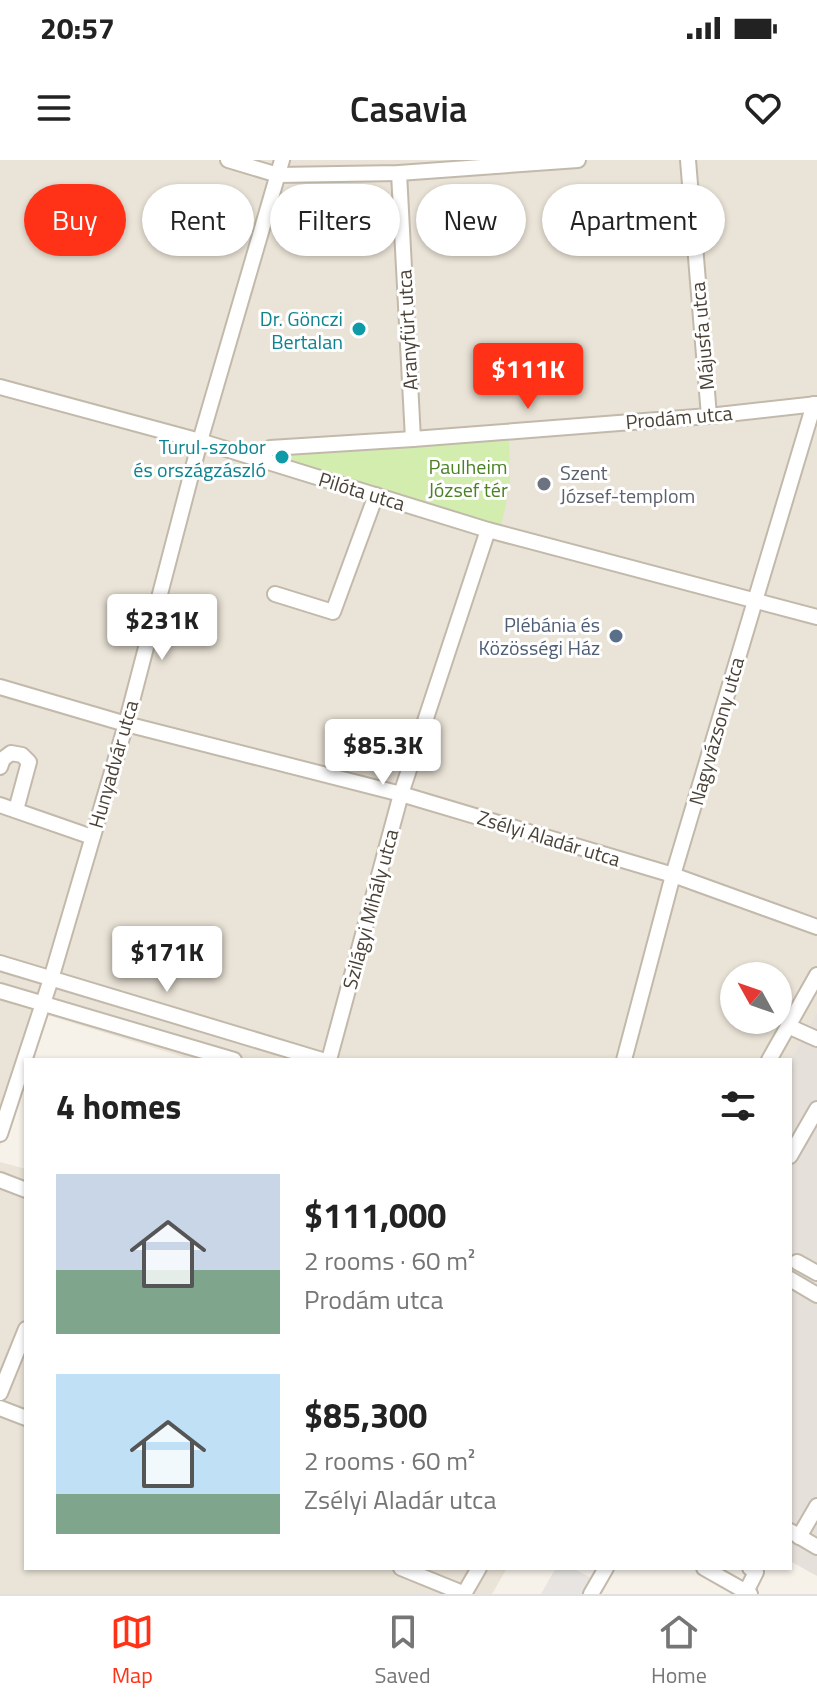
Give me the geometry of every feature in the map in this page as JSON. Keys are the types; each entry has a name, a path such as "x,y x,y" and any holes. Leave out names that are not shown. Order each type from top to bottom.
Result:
{"street":[{"path":"228,160 280,168 399,173 578,160"},
{"name":"Májusfa utca","path":"688,160 709,416"},
{"name":"Hunyadvár utca","path":"25,1058 126,724 200,441 280,168"},
{"name":"Aranyfürt utca","path":"399,173 413,439"},
{"name":"Pilóta utca","path":"0,387 200,441 488,530 817,617"},
{"name":"Prodám utca","path":"258,459 270,448 709,416 815,404"},
{"name":"Nagyvázsony utca","path":"625,1058 673,875 815,404"},
{"path":"275,594 333,612 376,495"},
{"name":"Szilágyi Mihály utca","path":"330,1058 401,794 488,530"},
{"name":"Zsélyi Aladár utca","path":"0,687 126,724 401,794 673,875 817,927"},
{"path":"0,767 3,759 11,753 22,755 29,762 16,810"},
{"path":"0,805 92,837"},
{"path":"0,963 315,1058"},
{"path":"792,1019 817,975"},
{"path":"0,991 227,1058"},
{"path":"792,1028 817,1039"},
{"path":"770,1058 784,1034"},
{"name":"Hunyadvár utca","path":"0,1134 24,1060"},
{"path":"792,1153 817,1109"},
{"path":"0,1180 24,1189"},
{"path":"797,1262 817,1273"},
{"path":"792,1280 817,1295"},
{"path":"0,1393 24,1334"},
{"path":"0,1408 24,1417"},
{"path":"817,1506 795,1534 817,1547"},
{"path":"406,1570 464,1594 478,1570"},
{"path":"591,1594 605,1570"},
{"path":"708,1570 748,1593 756,1572 753,1570"}],"shaded area":[{"path":"0,160 817,160 817,1012 792,1058 187,1058 47,1015 32,1058 24,1058 24,1079 0,1146"},
{"path":"817,1012 817,1576 792,1562 792,1058"},
{"path":"0,1162 24,1168 24,1570 506,1570 492,1594 0,1594"},
{"path":"555,1570 577,1570 598,1582 591,1594 541,1594"}],"green space":[{"name":"Paulheim József tér","path":"509,432 510,485 500,531 290,465 293,449"}],"place":[{"name":"Dr. Gönczi Bertalan","path":"359,329"},
{"name":"Turul-szobor és országzászló","path":"282,457"},
{"name":"Szent József-templom","path":"544,484"},
{"name":"Plébánia és Közösségi Ház","path":"616,636"}]}
